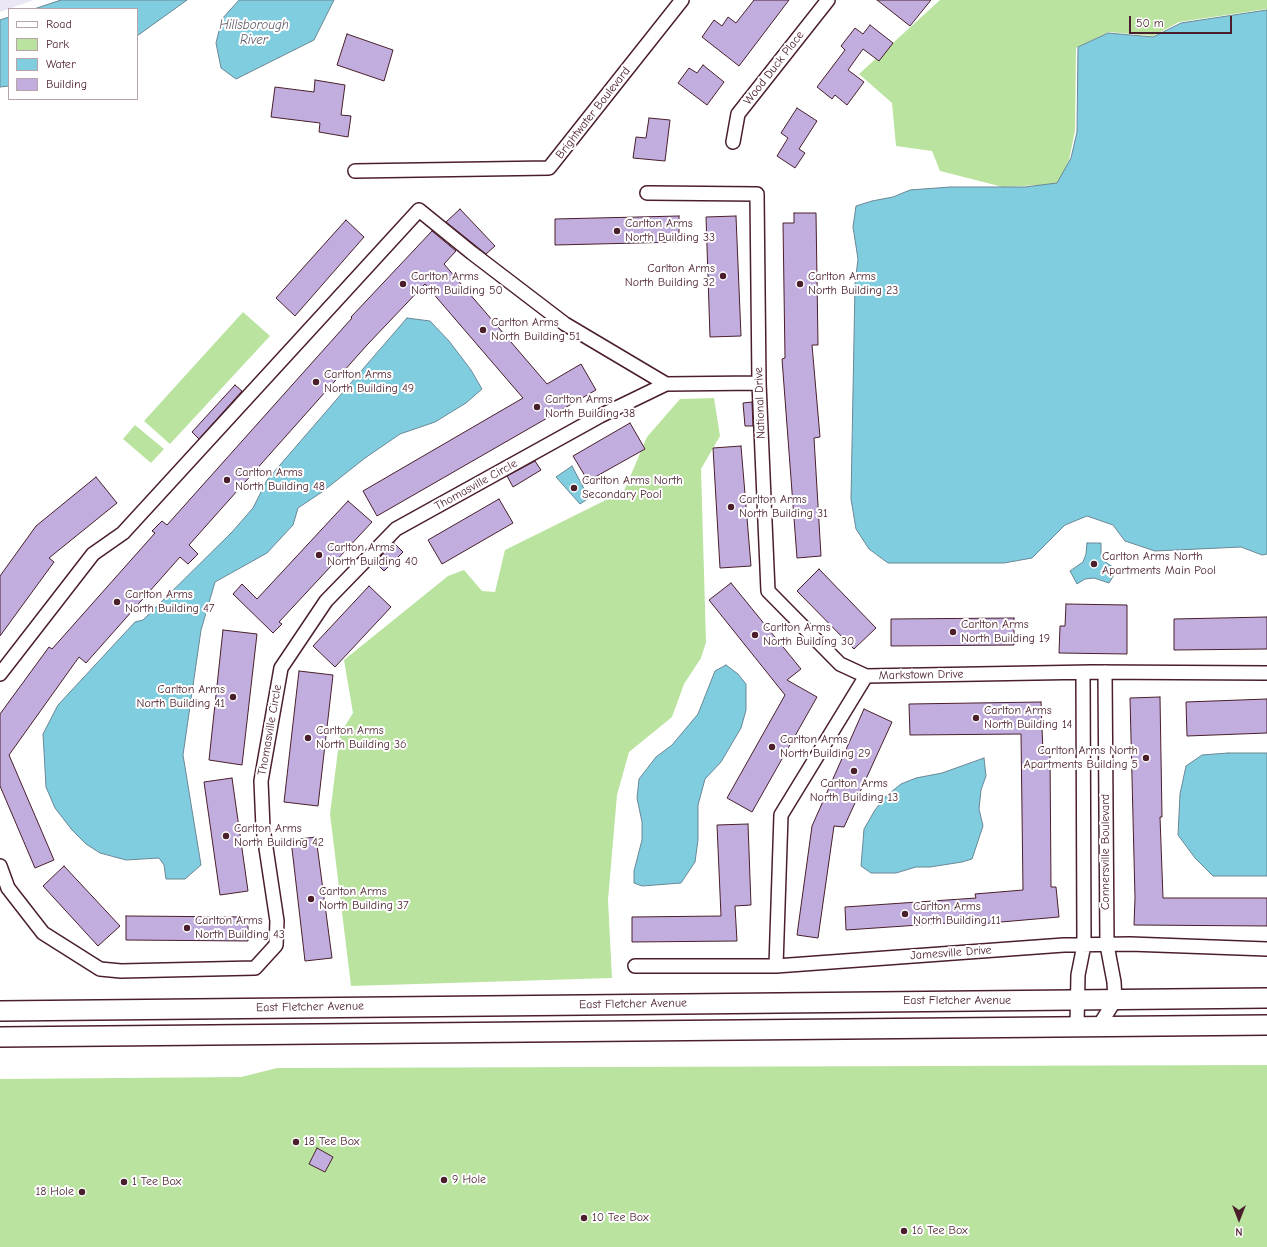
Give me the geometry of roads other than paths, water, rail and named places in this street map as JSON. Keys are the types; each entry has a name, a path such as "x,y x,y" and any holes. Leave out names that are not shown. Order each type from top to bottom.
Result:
{"main road":[{"name":"East Fletcher Avenue","path":"0,1011 1267,998"},
{"path":"0,1037 1267,1025"}],"street":[{"name":"Brightwater Boulevard","path":"355,171 549,168 682,0"},
{"name":"Wood Duck Place","path":"733,142 738,114 828,0"},
{"name":"National Drive","path":"647,193 757,194 759,383 768,590 840,664 866,676"},
{"path":"0,674 93,554 123,533 419,210 472,253 565,324 666,384"},
{"name":"Thomasville Circle","path":"0,866 8,888 43,933 100,969 121,971 255,968 276,945 277,921 263,828 261,780 281,668 326,600 396,529 600,416 666,384 759,383"},
{"name":"Markstown Drive","path":"776,966 781,815 866,676 1083,672 1267,673"},
{"name":"Connersville Boulevard","path":"1077,1026 1076,1000 1078,975 1084,945 1083,672"},
{"name":"Connersville Boulevard","path":"1105,672 1107,945 1114,982 1115,1000"},
{"name":"Jamesville Drive","path":"635,966 776,966 1084,945 1267,949"},
{"path":"1099,1026 1115,1000"}],"water":[{"path":"61,0 187,0 138,35 138,8 37,8"},
{"name":"Hillsborough River","path":"239,0 334,0 314,40 236,79 221,68 216,43 222,19"},
{"path":"1267,10 1267,554 1262,555 1241,547 1155,551 1125,541 1113,525 1087,516 1065,525 1032,558 1004,563 888,563 869,549 856,529 851,499 855,284 858,259 853,227 856,206 893,197 910,190 950,187 1025,187 1057,183 1071,158 1077,132 1078,47 1108,33 1153,37 1181,23"},
{"path":"8,17 8,86 0,87 0,20"},
{"path":"407,318 430,321 449,341 471,370 482,389 466,403 435,422 400,434 365,458 322,492 298,508 293,525 267,553 215,582 201,630 183,755 201,865 185,879 166,879 164,865 159,858 126,860 100,853 86,844 72,830 55,808 46,787 43,734 58,705 135,622 143,620 232,532 253,508 267,480"},
{"name":"Carlton Arms North Secondary Pool","path":"572,466 589,498 580,504 556,477"},
{"name":"Carlton Arms North Apartments Main Pool","path":"1087,543 1101,543 1101,554 1104,561 1117,570 1109,583 1094,578 1085,579 1077,584 1070,571 1083,562 1086,554"},
{"path":"726,665 738,674 746,684 746,710 741,728 721,762 705,779 698,805 698,840 695,862 681,883 642,886 634,883 634,871 642,840 642,822 637,798 639,779 656,757 672,745 698,714 715,671"},
{"path":"1267,753 1267,876 1213,876 1195,858 1178,835 1180,794 1186,766 1202,755"},
{"path":"984,758 986,776 981,790 979,809 983,826 972,859 930,867 916,867 896,873 871,873 861,866 864,829 875,810 885,797 901,784 916,778 942,773"}],"place":[{"name":"Carlton Arms North Building 33","path":"617,231"},
{"name":"Carlton Arms North Building 32","path":"723,276"},
{"name":"Carlton Arms North Building 50","path":"403,284"},
{"name":"Carlton Arms North Building 23","path":"800,284"},
{"name":"Carlton Arms North Building 51","path":"483,330"},
{"name":"Carlton Arms North Building 49","path":"316,382"},
{"name":"Carlton Arms North Building 38","path":"537,407"},
{"name":"Carlton Arms North Building 48","path":"227,480"},
{"name":"Carlton Arms North Secondary Pool","path":"574,488"},
{"name":"Carlton Arms North Building 31","path":"731,507"},
{"name":"Carlton Arms North Building 40","path":"319,555"},
{"name":"Carlton Arms North Apartments Main Pool","path":"1094,564"},
{"name":"Carlton Arms North Building 47","path":"117,602"},
{"name":"Carlton Arms North Building 19","path":"953,632"},
{"name":"Carlton Arms North Building 30","path":"755,635"},
{"name":"Carlton Arms North Building 41","path":"233,697"},
{"name":"Carlton Arms North Building 14","path":"976,718"},
{"name":"Carlton Arms North Building 36","path":"308,738"},
{"name":"Carlton Arms North Building 29","path":"772,747"},
{"name":"Carlton Arms North Apartments Building 5","path":"1146,758"},
{"name":"Carlton Arms North Building 13","path":"854,771"},
{"name":"Carlton Arms North Building 42","path":"226,836"},
{"name":"Carlton Arms North Building 37","path":"311,899"},
{"name":"Carlton Arms North Building 11","path":"905,914"},
{"name":"Carlton Arms North Building 43","path":"187,928"},
{"name":"18 Tee Box","path":"296,1142"},
{"name":"9 Hole","path":"444,1180"},
{"name":"1 Tee Box","path":"124,1182"},
{"name":"18 Hole","path":"82,1192"},
{"name":"10 Tee Box","path":"584,1218"},
{"name":"16 Tee Box","path":"904,1231"}]}
